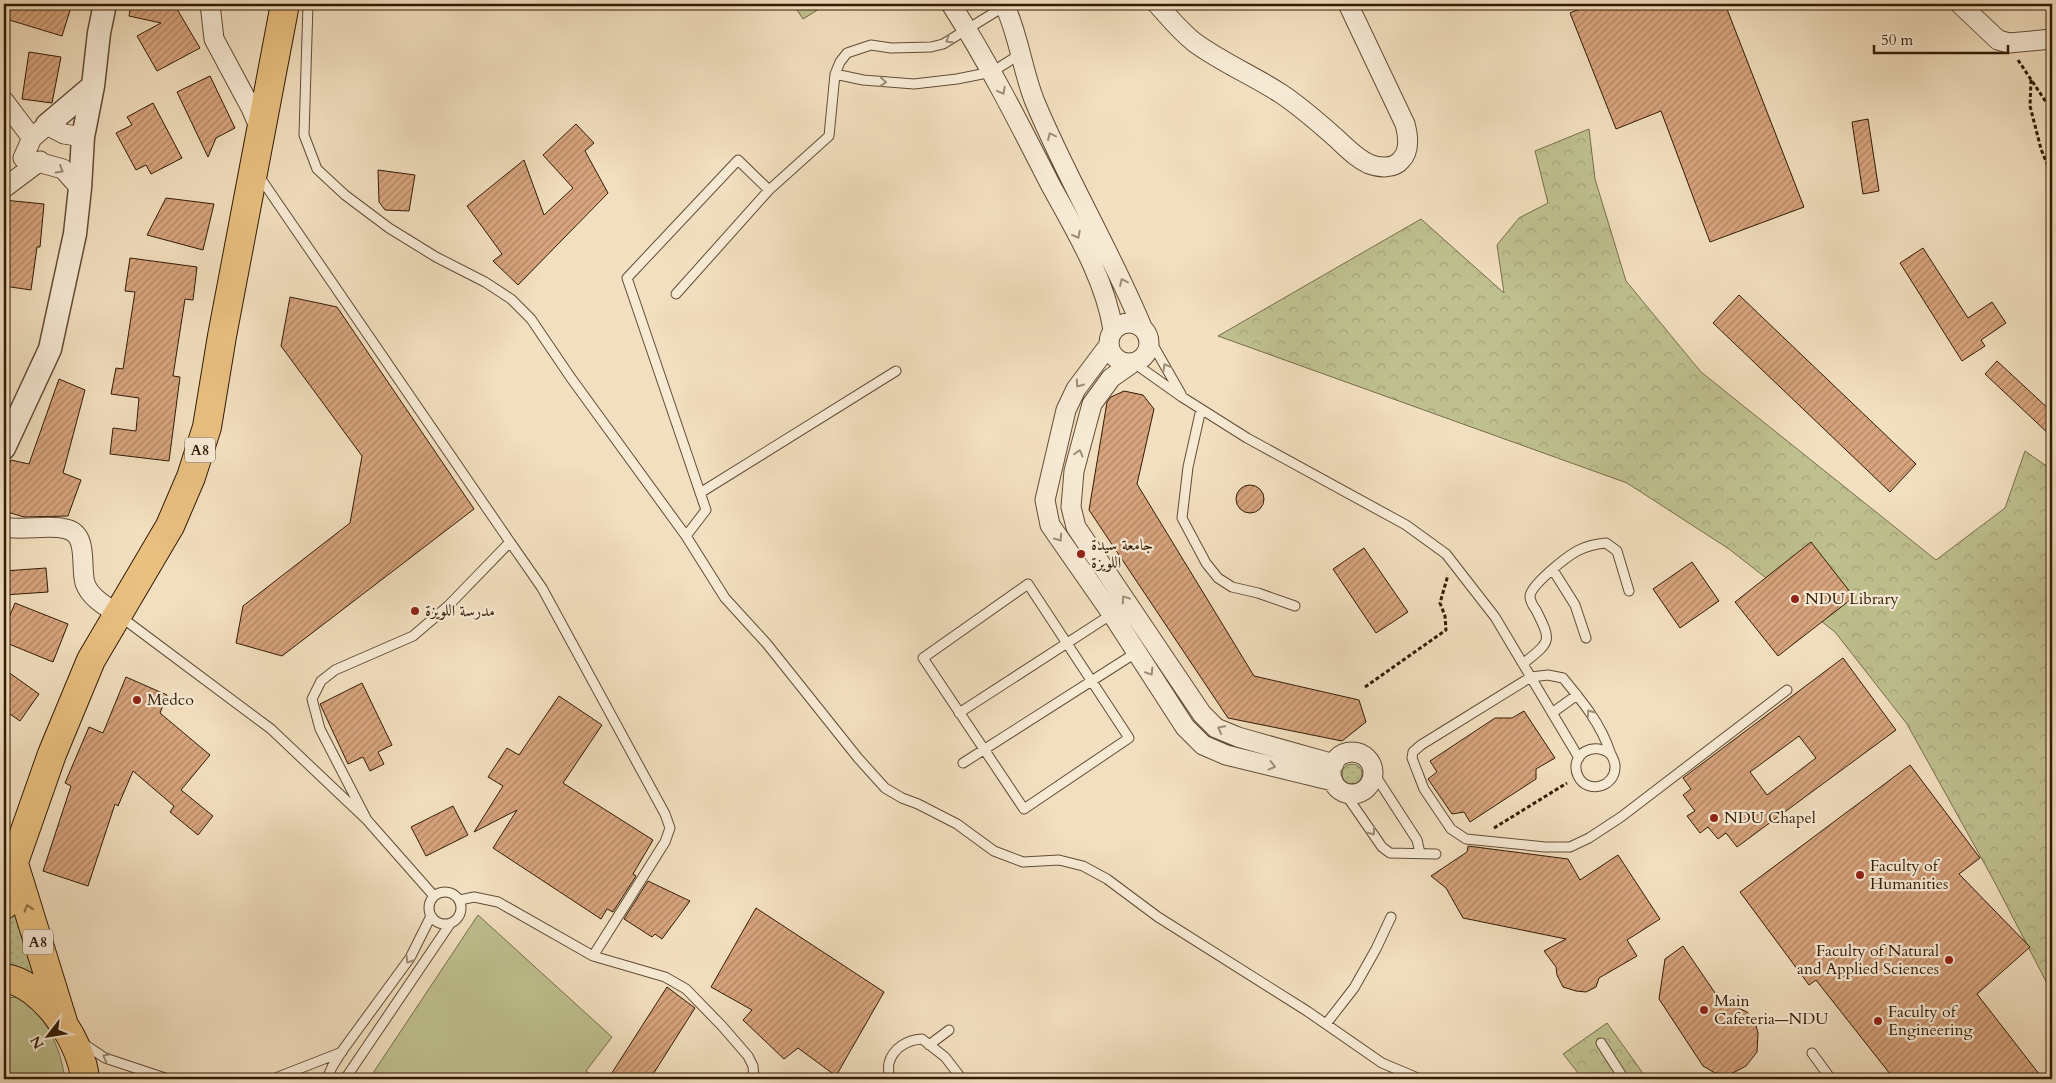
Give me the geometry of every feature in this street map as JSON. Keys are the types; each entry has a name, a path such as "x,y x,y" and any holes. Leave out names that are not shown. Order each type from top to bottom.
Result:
{"highway":[{"name":"A8","path":"4,905 14,862 52,754 73,702 92,660 170,526 191,478 207,427 222,336 285,4"},
{"name":"A8","path":"14,862 66,1028 85,1078"},
{"name":"A8","path":"4,978 20,983 40,997 66,1028"}],"street":[{"path":"4,448 50,349 73,242 80,188 82,137 93,86 99,33 105,4"},
{"path":"210,4 214,39 251,108 261,132"},
{"path":"951,4 992,72 1088,256 1109,306 1111,353 1123,363 1132,363"},
{"path":"1157,4 1181,31 1195,43 1279,92 1302,109 1356,156 1371,164 1386,167 1395,165 1405,155 1408,135 1405,124 1348,4"},
{"path":"1960,4 1998,40 2009,43 2052,39"},
{"path":"1005,5 1022,53 1035,101 1124,283 1145,332 1149,349 1143,358 1132,363 1111,378 1092,404 1074,471 1071,506 1076,527 1202,714 1216,728 1337,779 1351,794 1364,790 1372,779 1373,772 1365,756 1348,753 1339,757 1337,779"},
{"path":"4,188 31,160 39,132 93,86"},
{"path":"4,101 39,132 82,137"},
{"path":"31,160 62,169 80,188"},
{"path":"1145,332 1135,323 1126,322 1119,325 1076,389 1066,410 1045,500 1050,524 1112,614 1184,726 1203,745 1226,755 1337,779"},
{"path":"4,527 64,528 74,531 80,542 85,584 94,597 119,615"}],"lane":[{"path":"308,4 304,135 317,169 345,195 390,228 436,257 485,282 510,299 531,319 571,378 686,536 726,598 767,644 858,758 885,788 956,824 994,850 1023,862 1059,860 1091,870 1107,879 1158,917 1326,1024 1382,1063 1420,1079"},
{"path":"676,294 769,190 829,136 835,74 840,62 847,53 872,46 890,48 931,47 943,44 1005,5"},
{"path":"835,74 863,80 914,84 992,72 1022,53"},
{"path":"686,536 706,510 627,278 738,160 769,190"},
{"path":"254,170 546,596 665,814 670,828 665,842 593,956"},
{"path":"1145,332 1182,397"},
{"path":"1132,363 1248,438 1406,525 1446,554 1495,617 1579,758"},
{"path":"700,493 896,371"},
{"path":"1201,409 1188,467 1182,518 1206,562 1218,578 1232,587 1258,593 1295,606"},
{"path":"366,820 320,729 312,699 321,681 335,670 413,636 448,606 510,542"},
{"path":"1524,664 1543,648 1547,640 1546,631 1530,600 1530,594 1533,588 1576,552 1606,542 1616,551 1629,590"},
{"path":"1553,570 1575,605 1586,638"},
{"path":"1028,584 1066,643 1129,738 1024,810 923,658 1028,584"},
{"path":"959,713 1112,614"},
{"path":"119,615 271,729 366,820 434,896"},
{"path":"963,763 1137,652"},
{"path":"1612,756 1607,751 1594,748 1582,753 1579,758 1578,776 1588,785 1600,787 1606,784 1614,775 1616,768 1612,756 1604,734 1577,695 1563,678 1548,675 1531,677 1413,752 1412,758 1424,789 1450,829 1466,839 1562,847 1570,846 1590,838 1621,818 1787,690"},
{"path":"1552,713 1577,695"},
{"path":"1373,772 1417,840 1420,853"},
{"path":"1337,779 1382,847 1390,853 1436,854"},
{"path":"441,892 448,892 460,900 461,915 457,921 443,925 436,922 431,916 429,910 430,902 434,896 441,892"},
{"path":"460,900 474,898 498,902 593,956 665,977 686,989 748,1056 753,1066 754,1079"},
{"path":"327,1079 342,1052 410,958 431,916"},
{"path":"1326,1024 1354,988 1391,917"},
{"path":"345,1079 450,924"},
{"path":"66,1028 105,1058 168,1079"},
{"path":"929,1045 949,1030"},
{"path":"889,1079 889,1063 900,1046 912,1039 922,1039 945,1057 962,1079"},
{"path":"1601,1043 1624,1079"},
{"path":"277,1078 342,1052"},
{"path":"1812,1053 1831,1079"}],"path":[{"path":"2009,43 2030,80 2052,111"},
{"path":"2030,80 2030,106 2041,149 2051,174 2048,210 2052,222"},
{"path":"1365,687 1446,630 1445,616 1440,603 1451,561"},
{"path":"1475,840 1578,776"}],"green space":[{"path":"793,4 827,4 803,19"},
{"path":"1589,129 1595,179 1626,281 1701,372 1936,560 2005,508 2025,451 2052,470 2052,993 1993,879 1907,724 1835,632 1729,549 1627,483 1218,336 1421,219 1504,293 1497,245 1519,218 1548,203 1535,151"},
{"path":"1352,764 1359,767 1362,774 1359,781 1352,784 1345,781 1342,774 1345,767"},
{"path":"15,893 41,983 4,963 4,934"},
{"path":"478,915 612,1037 586,1071 598,1079 369,1079"},
{"path":"21,996 38,1014 51,1034 60,1055 65,1079 9,1079 4,1067 4,1004 8,998"},
{"path":"1607,1023 1647,1079 1583,1079 1563,1054"}],"building":[{"path":"11,4 72,4 62,36 6,19"},
{"path":"131,4 174,4 200,48 157,71 137,36 161,23 129,16"},
{"path":"1592,4 1725,4 1804,207 1710,242 1661,111 1616,129 1570,13"},
{"path":"29,52 61,57 52,103 22,99"},
{"path":"210,76 235,128 216,138 208,157 177,92"},
{"path":"153,103 182,158 151,174 146,165 136,170 116,133 132,125 127,117"},
{"path":"1868,119 1879,191 1863,194 1852,122"},
{"path":"576,124 594,143 585,151 608,193 518,285 493,261 502,254 467,206 524,160 544,215 573,188 543,155"},
{"path":"378,170 415,175 409,211 385,210 379,202"},
{"path":"166,198 214,204 203,250 147,235"},
{"path":"4,200 44,204 40,247 37,247 31,290 4,286"},
{"path":"1923,248 1968,318 1992,302 2006,323 1981,340 1985,346 1962,361 1900,263"},
{"path":"130,258 197,267 193,300 185,299 173,376 180,377 169,461 110,454 113,428 136,431 139,398 111,394 116,368 123,369 135,292 125,291"},
{"path":"1739,295 1916,464 1890,492 1713,323"},
{"path":"290,297 337,307 474,509 282,656 236,643 243,606 350,523 362,456 281,346"},
{"path":"1997,361 2052,412 2052,437 1985,374"},
{"path":"59,379 85,390 63,473 81,480 68,516 24,517 4,511 4,479 11,460 29,464"},
{"path":"1124,391 1143,395 1154,409 1137,484 1254,676 1359,700 1366,722 1342,741 1228,718 1089,510 1107,402 1111,397"},
{"path":"1250,485 1260,489 1264,499 1260,509 1250,513 1240,509 1236,499 1240,489"},
{"name":"NDU Library","path":"1811,542 1854,597 1778,656 1735,602"},
{"path":"1364,548 1408,612 1376,633 1333,569"},
{"path":"1692,562 1719,601 1680,628 1653,589"},
{"path":"46,568 48,592 4,595 4,571"},
{"path":"15,603 68,624 53,662 4,642 4,630"},
{"path":"1843,658 1896,730 1737,847 1726,833 1718,839 1708,827 1700,833 1687,816 1695,811 1683,795 1691,789 1683,778","holes":["1799,736 1816,758 1767,795 1750,772"]},
{"path":"4,669 39,694 20,721 4,710"},
{"path":"126,677 167,695 160,713 210,755 181,790 213,816 198,835 170,812 174,806 133,771 118,806 115,804 88,886 43,871 71,786 65,783 89,727 103,733"},
{"path":"362,683 392,745 378,752 384,764 370,771 363,757 348,764 320,704"},
{"path":"559,696 602,725 563,783 653,840 633,874 636,876 613,912 607,909 601,919 493,848 517,810 474,832 503,786 488,777 507,748 519,755"},
{"path":"1524,711 1555,758 1536,769 1536,779 1470,822 1464,812 1452,814 1428,779 1437,772 1430,761 1495,718 1512,718"},
{"path":"1910,765 1980,858 1959,874 2030,947 1977,994 2043,1079 1894,1079 1816,980 1809,985 1740,892"},
{"path":"453,806 468,835 426,856 411,827"},
{"path":"1468,846 1568,859 1580,880 1618,855 1660,919 1627,940 1637,956 1599,978 1596,987 1586,992 1563,987 1557,975 1556,967 1544,951 1566,939 1463,918 1446,888 1431,876 1467,852"},
{"path":"648,881 690,901 662,939 655,934 652,937 624,919"},
{"path":"756,908 884,992 836,1076 798,1048 784,1059 743,1020 752,1010 711,987"},
{"name":"Main Cafeteria—NDU","path":"1683,946 1724,1006 1736,1007 1747,1012 1755,1022 1758,1033 1757,1052 1746,1066 1731,1074 1715,1073 1703,1066 1659,999 1665,959"},
{"path":"667,987 695,1008 650,1079 608,1079"}],"place":[{"name":"جامعة سيدة اللويزة","path":"1081,554"},
{"name":"NDU Library","path":"1795,599"},
{"name":"مدرسة اللويزة","path":"415,611"},
{"name":"Medco","path":"137,700"},
{"name":"NDU Chapel","path":"1714,818"},
{"name":"Faculty of Humanities","path":"1860,875"},
{"name":"Faculty of Natural and Applied Sciences","path":"1949,960"},
{"name":"Main Cafeteria—NDU","path":"1704,1010"},
{"name":"Faculty of Engineering","path":"1878,1021"}]}
